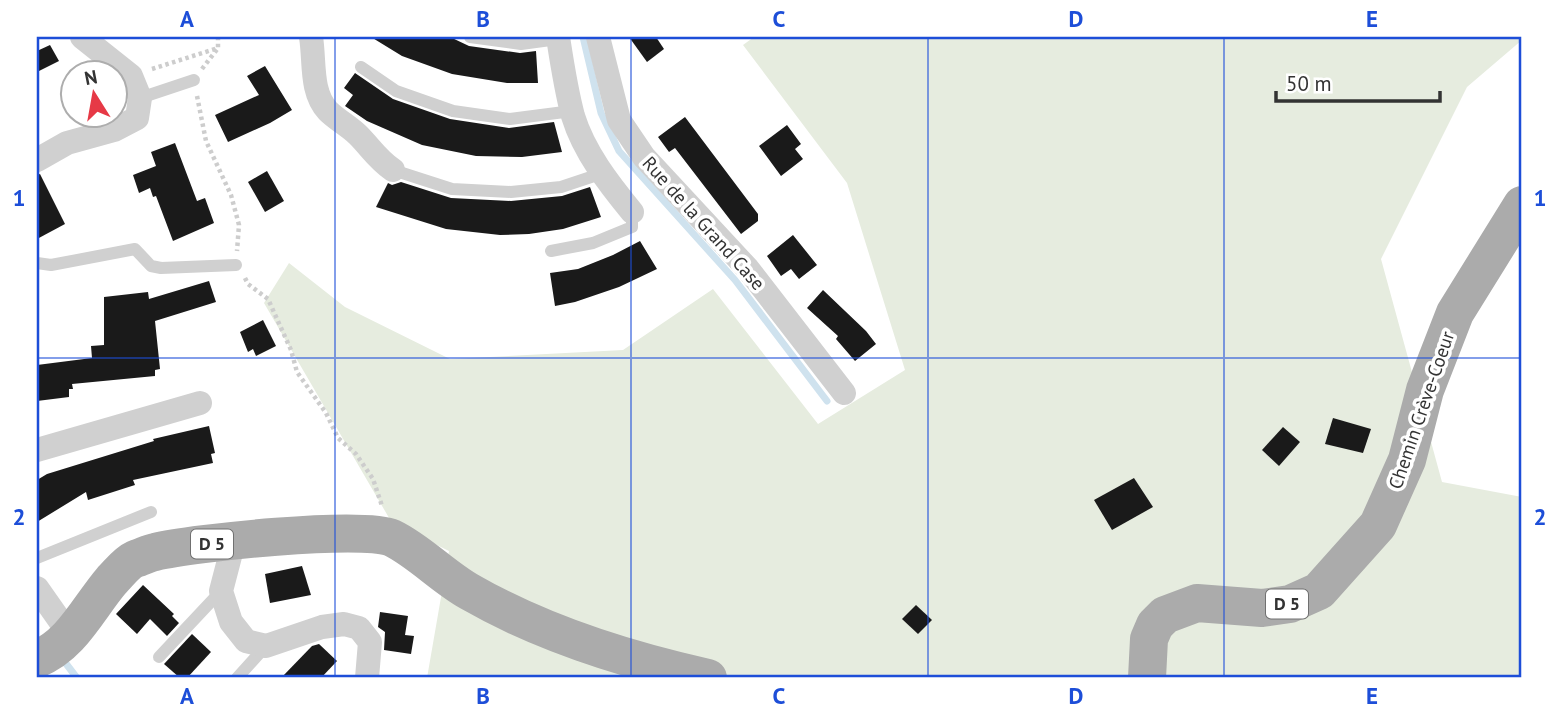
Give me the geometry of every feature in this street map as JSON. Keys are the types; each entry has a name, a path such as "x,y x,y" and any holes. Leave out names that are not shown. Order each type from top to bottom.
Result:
{"main road":[{"name":"Chemin Crève-Coeur","path":"1147,678 1149,639 1154,625 1165,615 1197,603 1262,608 1290,604 1319,591 1378,525 1407,460 1425,390 1455,313 1522,205"},
{"name":"D 5","path":"37,659 53,653 71,635 106,587 131,561 155,552 234,541 363,533 391,537 469,592 551,631 661,667 708,678"}],"street":[{"path":"37,160 67,143 114,130 137,118 136,87 82,37"},
{"path":"312,37 317,93 321,103 356,132 379,160 393,170"},
{"name":"Rue de la Grand Case","path":"598,37 619,120 644,157 748,269 844,393"},
{"path":"558,38 572,111 591,157 632,212"},
{"path":"37,450 200,403"},
{"path":"234,541 221,591 231,622 246,641 266,646 322,627 344,624 359,628 370,642 367,678"},
{"path":"37,588 71,635"}],"lane":[{"path":"470,37 521,44 558,38"},
{"path":"361,67 396,91 453,111 510,119 572,111"},
{"path":"136,87 194,80"},
{"path":"393,170 452,189 511,192 561,187 603,173"},
{"path":"551,251 593,243 632,227 632,212"},
{"path":"37,263 51,265 135,249 151,266 161,268 236,265"},
{"path":"37,558 151,512"},
{"path":"159,657 221,591"},
{"path":"237,678 266,646"}],"path":[{"path":"218,37 218,48 194,80 206,141 232,195 239,225 236,265 248,284 268,299 292,350 298,372 326,413 338,438 356,454 373,479 391,537"},
{"path":"136,87 218,48"}],"shaded area":[{"path":"754,37 1522,37 1522,40 1467,87 1381,259 1442,482 1522,497 1522,678 427,678 449,551 392,523 264,303 289,263 345,307 450,359 623,350 713,289 818,424 905,370 847,183 743,45"}],"building":[{"path":"371,37 450,37 469,46 520,53 536,51 538,83 507,83 452,74 402,56"},
{"path":"629,37 656,37 664,49 647,62"},
{"path":"50,45 59,61 37,72 37,51"},
{"path":"265,66 292,110 228,142 215,115 259,95 247,76"},
{"path":"355,73 393,99 450,119 509,128 554,122 562,152 522,157 476,156 422,145 367,121 345,106 353,95 344,88"},
{"path":"685,117 758,214 758,221 741,234 675,148 669,152 658,137"},
{"path":"787,125 801,144 795,149 803,159 781,176 759,146"},
{"path":"175,143 197,201 205,198 214,223 173,241 156,196 153,197 150,188 139,193 133,175 156,166 151,152"},
{"path":"267,171 284,201 265,212 248,182"},
{"path":"40,174 65,224 37,239 37,175"},
{"path":"401,182 451,198 511,201 562,196 590,187 601,217 563,229 529,234 500,235 446,229 376,207 388,183 392,185"},
{"path":"793,235 817,265 799,279 791,269 781,276 767,256"},
{"path":"640,241 657,269 619,287 555,306 550,273 578,269"},
{"path":"209,281 216,302 155,321 160,369 155,370 155,376 72,384 69,397 37,401 37,365 92,358 91,346 104,345 104,297 148,292 149,299"},
{"path":"823,290 876,344 855,361 836,339 838,336 807,308"},
{"path":"263,320 276,346 256,356 253,349 248,352 240,332"},
{"path":"1333,418 1371,429 1363,453 1325,444"},
{"path":"209,426 215,453 211,454 213,463 133,480 135,485 88,500 86,492 37,522 37,480 47,474 154,441 153,439"},
{"path":"1283,427 1300,442 1279,466 1262,450"},
{"path":"1134,478 1153,507 1112,530 1094,500"},
{"path":"302,566 311,595 270,603 265,574"},
{"path":"143,585 174,614 172,616 179,623 167,636 150,619 137,634 116,614"},
{"path":"916,605 932,620 918,634 902,619"},
{"path":"380,612 408,616 405,635 414,636 411,654 384,650 385,632 378,627"},
{"path":"192,634 211,652 187,678 180,678 164,664"},
{"path":"319,644 337,661 321,678 281,678 312,646"}],"waterway":[{"path":"583,37 601,113 619,151 735,280 827,401"},
{"path":"64,661 77,678"}]}
